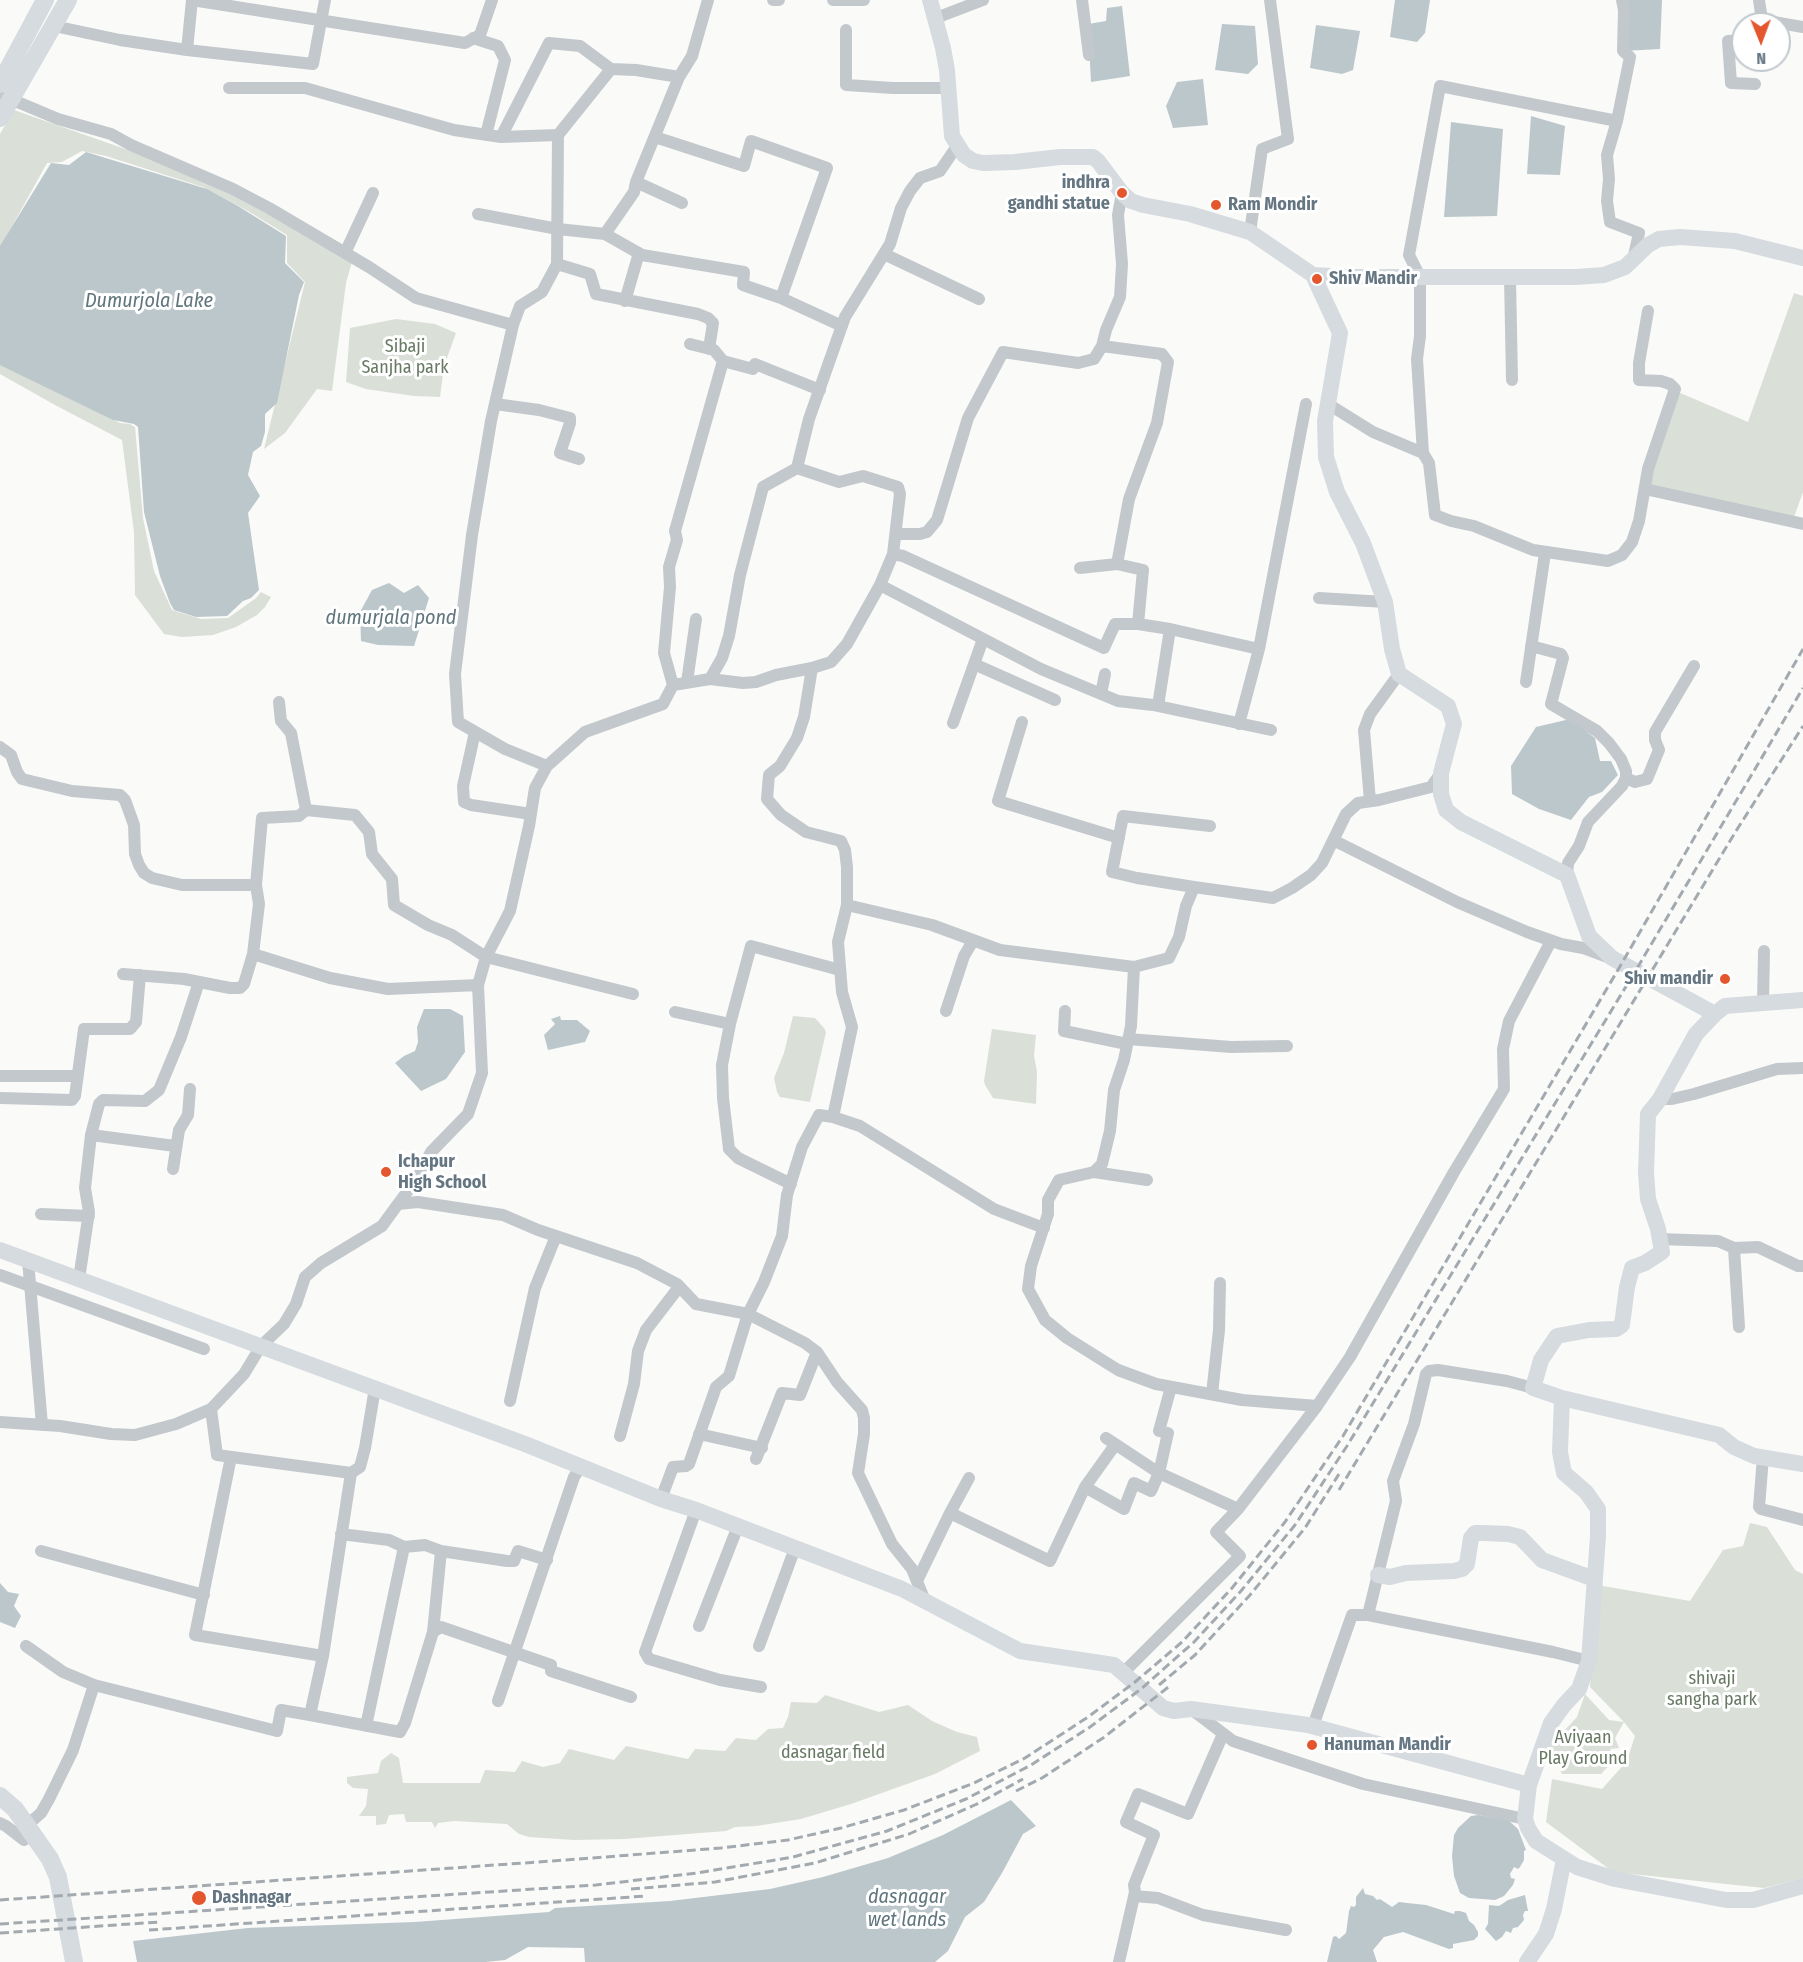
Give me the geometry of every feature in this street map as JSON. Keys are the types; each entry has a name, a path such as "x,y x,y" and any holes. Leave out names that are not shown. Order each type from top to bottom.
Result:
{"main road":[{"path":"0,84 45,0"},
{"path":"0,118 5,99 54,26 68,0"},
{"path":"0,1796 15,1809 25,1833 50,1859 58,1877 74,1962"}],"street":[{"path":"188,50 192,0 222,2 465,43 480,35 492,0"},
{"path":"54,26 120,40 188,50 313,64 325,0"},
{"path":"605,234 634,192 679,77 692,56 708,0"},
{"path":"773,0 779,0"},
{"path":"833,0 864,0"},
{"path":"930,0 943,48 950,88 949,121 952,136 957,146 973,160 983,163 1093,157 1131,201 1143,206 1190,214 1250,232 1313,275 1325,277 1604,275 1615,272 1633,261 1648,245 1659,239 1680,237 1736,241 1803,258"},
{"path":"936,18 983,0"},
{"path":"1082,0 1089,55"},
{"path":"1250,232 1262,149 1288,139 1270,0"},
{"path":"1622,0 1624,10 1623,51 1630,57 1617,121 1607,155 1609,179 1607,201 1610,222 1639,232 1633,261"},
{"path":"846,30 846,85 950,88"},
{"path":"473,38 498,46 504,60 486,135"},
{"path":"1731,41 1728,41 1731,83 1755,84"},
{"path":"501,137 549,43 580,46 611,69 636,70 679,77"},
{"path":"547,766 505,749 458,722 454,674 472,535 495,404 513,325 520,306 542,292 558,264 558,135 611,69"},
{"path":"1617,121 1440,86 1409,255 1419,277 1420,336 1417,359 1423,453 1429,464 1434,515 1474,526 1515,544 1545,553 1608,561 1622,555 1632,542 1636,531 1648,469 1676,389 1661,381 1639,380 1639,363 1648,311"},
{"path":"228,88 304,88 454,130 501,137 558,135"},
{"path":"5,99 58,119 111,134 130,145 233,189 345,253 416,298 513,325"},
{"path":"656,137 744,166 751,141 827,168 781,298"},
{"path":"710,679 722,658 729,636 740,574 763,487 797,468 809,419 845,316 890,244 901,208 910,191 920,178 940,171 957,146"},
{"path":"636,182 682,203"},
{"path":"345,253 373,193"},
{"path":"897,534 927,532 937,520 968,418 1003,352 1077,363 1094,359 1102,346 1120,297 1122,264 1118,215 1122,193"},
{"path":"478,214 558,229 605,234 639,254 744,272 743,285 781,298 842,326"},
{"path":"625,301 639,254"},
{"path":"884,254 979,298"},
{"path":"558,264 590,274 596,294 698,314 708,318 713,323 709,349"},
{"path":"1313,275 1340,333 1325,421 1326,457 1337,492 1362,543 1385,602 1392,649 1399,674 1448,706 1454,724 1442,773 1441,794 1446,810 1461,822 1567,875"},
{"path":"1510,277 1512,380"},
{"path":"690,344 714,350 723,361 753,369 755,364 820,390"},
{"path":"1102,346 1162,354 1168,362 1157,423 1129,499 1117,564"},
{"path":"0,1422 135,1435 176,1424 211,1409 244,1374 261,1346 284,1324 296,1305 305,1277 321,1263 382,1226 416,1179 431,1152 468,1114 482,1073 478,985 486,957 510,910 531,814 534,788 547,766 585,732 663,704 673,685 664,653 670,587 669,567 677,540 675,531 723,361"},
{"path":"495,404 539,410 570,418 560,453 579,459"},
{"path":"1239,724 1259,650 1306,404"},
{"path":"1328,404 1373,432 1423,453"},
{"path":"673,685 710,679 743,683 756,682 789,671 812,668 831,662 847,644 880,585 894,554 900,494 898,487 863,476 839,482 797,468"},
{"path":"1645,489 1803,524"},
{"path":"1526,682 1545,553"},
{"path":"894,554 903,556 1104,648 1115,624 1138,624 1170,629 1259,650"},
{"path":"1080,568 1117,564 1143,570 1138,624"},
{"path":"880,585 1041,669 1118,701 1158,706 1271,730"},
{"path":"1319,598 1385,602"},
{"path":"687,682 696,619"},
{"path":"1158,706 1170,629"},
{"path":"953,723 983,639"},
{"path":"1531,646 1562,654 1563,658 1551,704 1597,731 1621,759 1626,771 1626,778 1622,786 1588,822 1579,846 1568,863 1567,875 1589,936 1612,958 1715,1014"},
{"path":"974,664 1055,700"},
{"path":"1626,778 1635,782 1647,779 1659,750 1654,732 1694,666"},
{"path":"812,668 801,728 780,766 769,775 766,799 781,815 806,832 841,841 844,850 847,867 847,905 838,942 842,992 852,1027 833,1117"},
{"path":"1101,694 1105,674"},
{"path":"1370,801 1364,730 1370,714 1399,674"},
{"path":"279,702 280,721 291,733 306,810"},
{"path":"1022,722 998,801 1119,838"},
{"path":"475,732 463,786 464,802 531,814"},
{"path":"0,747 11,755 22,779 72,791 120,795 130,813 135,833 135,854 139,866 152,878 182,885 256,885"},
{"path":"1210,826 1123,816 1112,872 1137,878 1273,898 1292,888 1322,863 1346,814 1358,802 1431,787 1442,773"},
{"path":"123,974 240,988 244,984 253,954 259,904 256,885 262,818 299,816 306,810 355,815 369,832 372,854 392,879 394,905 428,925 452,935 486,957 633,994"},
{"path":"1335,840 1457,902 1551,941 1583,948 1622,963"},
{"path":"847,905 932,925 1000,950 1134,967 1169,958 1179,938 1186,906 1194,887"},
{"path":"946,1011 964,956 973,941"},
{"path":"1123,1673 1240,1556 1216,1532 1238,1509 1317,1406 1350,1357 1454,1172 1504,1089 1503,1049 1509,1022 1551,941"},
{"path":"790,1184 738,1158 729,1149 722,1065 730,1024 751,946 840,970"},
{"path":"1763,1003 1764,951"},
{"path":"253,954 330,978 388,989 478,985"},
{"path":"1094,1172 1102,1164 1110,1131 1114,1090 1128,1042 1134,1002 1134,967"},
{"path":"0,1098 72,1100 75,1096 84,1029 130,1029 136,1022 140,975"},
{"path":"79,1279 88,1216 84,1188 91,1135 99,1104 104,1100 145,1101 159,1090 181,1037 199,982"},
{"path":"1533,1388 1540,1360 1557,1335 1617,1329 1622,1325 1632,1268 1662,1252 1648,1198 1646,1173 1648,1114 1660,1099 1696,1034 1725,1006 1803,1000"},
{"path":"1065,1011 1064,1031 1128,1042 1231,1047 1287,1046"},
{"path":"675,1012 730,1024"},
{"path":"1660,1099 1672,1100 1777,1070 1803,1068"},
{"path":"0,1076 77,1076"},
{"path":"173,1169 179,1130 188,1115 190,1089"},
{"path":"661,1498 673,1467 688,1464 716,1387 729,1376 748,1314 764,1282 782,1236 787,1195 802,1147 819,1115 860,1126 994,1209 1044,1228"},
{"path":"91,1135 175,1146"},
{"path":"1147,1180 1094,1172 1059,1180 1048,1200 1048,1214 1031,1266 1028,1289 1045,1320 1067,1338 1118,1370 1156,1383 1242,1400 1317,1406"},
{"path":"398,1204 418,1202 503,1215 556,1236 638,1263 679,1287 696,1304 748,1314 805,1342 817,1352 837,1383 862,1410 864,1434 858,1473 892,1544 912,1569 925,1602"},
{"path":"41,1214 88,1216"},
{"path":"510,1401 535,1288 556,1236"},
{"path":"1659,1239 1718,1241 1734,1248 1758,1247 1798,1266 1803,1266"},
{"path":"1734,1248 1739,1327"},
{"path":"0,1250 375,1388 902,1589 1020,1651 1114,1665 1163,1708 1174,1711 1191,1709 1313,1726 1529,1785"},
{"path":"28,1260 42,1425"},
{"path":"0,1275 204,1349"},
{"path":"1212,1394 1219,1330 1220,1283"},
{"path":"620,1436 634,1384 638,1351 646,1330 679,1287"},
{"path":"756,1459 782,1393 800,1395 817,1352"},
{"path":"1368,1615 1396,1501 1393,1480 1414,1424 1426,1374 1429,1371 1438,1370 1507,1381 1562,1398 1719,1435 1734,1447 1754,1456 1803,1464"},
{"path":"1085,1487 1124,1509 1134,1483 1151,1491 1159,1473 1168,1433 1159,1431 1171,1387"},
{"path":"211,1409 217,1455 351,1473 360,1467 375,1388"},
{"path":"1562,1398 1560,1452 1564,1473 1586,1492 1598,1509 1589,1661 1579,1689 1551,1723 1529,1785 1525,1820 1536,1842 1577,1867 1615,1879 1726,1900 1753,1900 1803,1886"},
{"path":"699,1434 762,1448"},
{"path":"950,1513 1050,1561 1085,1487 1110,1442 1159,1473 1238,1509"},
{"path":"231,1457 195,1635 323,1656"},
{"path":"1763,1457 1759,1507 1803,1520"},
{"path":"498,1701 574,1476 581,1466"},
{"path":"310,1715 323,1656 351,1473"},
{"path":"917,1581 969,1478"},
{"path":"696,1510 645,1652 649,1659 720,1680 761,1687"},
{"path":"699,1626 738,1526"},
{"path":"1378,1575 1390,1577 1406,1573 1462,1569 1467,1564 1471,1538 1475,1533 1483,1533 1520,1537 1542,1560 1594,1580"},
{"path":"341,1534 389,1540 404,1547 425,1545 441,1551 514,1561 518,1551 547,1560"},
{"path":"366,1726 404,1547"},
{"path":"759,1646 795,1548"},
{"path":"41,1551 204,1595"},
{"path":"26,1646 63,1672 94,1684 277,1731 281,1710 400,1732 405,1723 434,1632 441,1551"},
{"path":"1313,1726 1352,1615 1368,1615 1589,1661"},
{"path":"434,1632 441,1627 551,1665 551,1671 631,1696"},
{"path":"0,1823 25,1833 40,1813 73,1750 94,1684"},
{"path":"1191,1709 1233,1741 1363,1784 1525,1820"},
{"path":"1119,1962 1134,1896 1134,1885 1154,1835 1126,1822 1138,1794 1188,1814 1223,1734"},
{"path":"1527,1962 1546,1934 1554,1909 1564,1859"},
{"path":"1134,1896 1158,1899 1203,1915 1286,1930"}],"green space":[{"path":"14,110 148,157 228,189 353,258 346,283 332,391 317,389 285,433 264,449 305,282 287,263 287,235 203,187 106,156 82,151 62,162 47,163 0,248 0,134"},
{"path":"1794,293 1803,296 1803,492 1793,520 1647,488 1678,392 1748,422"},
{"name":"Sibaji Sanjha park","path":"396,319 435,324 456,333 444,366 440,397 414,396 366,389 346,382 350,328"},
{"path":"0,364 120,423 135,427 143,518 154,571 172,610 201,619 228,618 261,592 271,597 265,607 257,615 236,627 213,635 182,637 164,634 135,595 134,532 122,440 0,374"},
{"path":"793,1016 815,1018 826,1032 810,1102 780,1097 774,1078 784,1053"},
{"path":"992,1029 1036,1035 1034,1056 1037,1072 1036,1104 993,1098 985,1085"},
{"name":"shivaji sangha park","path":"1750,1523 1767,1527 1795,1570 1803,1574 1803,1878 1764,1888 1613,1872 1546,1822 1552,1779 1602,1789 1627,1761 1635,1736 1590,1687 1597,1585 1690,1601 1723,1550 1743,1546"},
{"name":"Aviyaan Play Ground","path":"1585,1694 1609,1720 1624,1722 1615,1738 1619,1748 1610,1749 1614,1760 1601,1774 1562,1774 1556,1762 1549,1755 1551,1745 1577,1717"},
{"name":"dasnagar field","path":"825,1695 879,1712 908,1705 932,1721 957,1732 977,1737 980,1751 935,1774 801,1819 735,1827 726,1831 624,1839 574,1840 529,1837 519,1834 507,1824 454,1821 438,1823 435,1828 432,1822 406,1822 404,1814 389,1815 386,1824 376,1825 376,1816 359,1816 366,1806 368,1789 353,1788 347,1783 347,1777 378,1773 381,1761 391,1753 399,1758 403,1783 480,1783 485,1770 515,1772 522,1761 543,1767 560,1763 569,1749 614,1760 626,1746 688,1759 695,1749 725,1751 736,1738 756,1740 768,1729 783,1728 791,1702 817,1703"}],"water":[{"path":"1395,0 1430,0 1425,33 1417,42 1390,37"},
{"path":"1621,0 1662,0 1660,49 1623,51"},
{"path":"1122,6 1130,76 1091,82 1088,24 1106,21 1107,8"},
{"path":"1222,24 1255,26 1258,64 1248,74 1215,70"},
{"path":"1316,25 1360,31 1353,70 1342,74 1310,68"},
{"path":"1203,79 1208,125 1173,128 1166,106 1177,82"},
{"path":"1531,116 1565,126 1560,175 1527,174"},
{"path":"1451,122 1503,129 1497,216 1444,217"},
{"name":"Dumurjola Lake","path":"86,152 207,189 238,206 286,236 285,263 304,282 299,295 277,403 265,414 265,432 261,446 253,452 248,475 260,496 248,513 259,590 227,616 196,617 174,610 170,603 160,576 144,512 138,427 134,424 113,420 0,365 0,246 51,163 69,165"},
{"name":"dumurjala pond","path":"389,583 404,593 418,585 429,598 414,646 378,645 361,641 360,612 372,590"},
{"path":"1570,719 1595,738 1600,761 1611,761 1618,775 1602,792 1589,797 1571,820 1539,809 1512,794 1511,766 1536,727"},
{"path":"424,1009 450,1009 463,1016 465,1052 446,1079 421,1091 395,1063 415,1051 418,1042 417,1027"},
{"path":"560,1016 561,1020 577,1020 590,1031 585,1042 548,1050 544,1035 555,1024 551,1019"},
{"path":"0,1583 8,1592 19,1594 14,1606 21,1616 15,1628 0,1622"},
{"name":"dasnagar wet lands","path":"1011,1800 1036,1826 1023,1834 984,1902 965,1917 948,1951 935,1962 585,1962 584,1948 528,1947 505,1960 486,1962 137,1962 133,1941 248,1928 415,1922 549,1912 555,1908 670,1901 770,1889 823,1877 888,1858 943,1835"},
{"path":"1471,1816 1508,1820 1518,1829 1526,1850 1520,1867 1518,1869 1514,1867 1510,1874 1511,1878 1515,1879 1513,1885 1504,1896 1495,1900 1469,1898 1460,1893 1454,1876 1452,1856 1454,1835"},
{"path":"1363,1888 1365,1894 1377,1900 1380,1899 1392,1907 1399,1902 1426,1905 1454,1914 1455,1911 1466,1913 1478,1932 1478,1936 1474,1940 1453,1944 1453,1948 1449,1949 1403,1932 1384,1937 1373,1950 1377,1962 1327,1962 1333,1937 1336,1936 1339,1939 1346,1933 1349,1911 1351,1906 1356,1905 1356,1897"},
{"path":"1525,1895 1528,1911 1525,1911 1523,1915 1524,1920 1518,1927 1513,1928 1511,1933 1506,1931 1496,1941 1485,1929 1488,1924 1489,1905 1499,1906 1508,1900"}],"railway":[{"path":"0,1900 566,1860 721,1848 788,1840 904,1810 974,1783 1025,1758 1088,1717 1135,1682 1182,1642 1232,1588 1285,1522 1343,1436 1622,963 1803,649"},
{"path":"0,1924 596,1885 697,1873 793,1857 887,1831 966,1799 1031,1765 1090,1727 1141,1689 1194,1642 1241,1591 1295,1525 1347,1446 1636,970 1803,688"},
{"path":"1339,1490 1736,831 1803,726"},
{"path":"1159,1685 1195,1655 1250,1595 1305,1528 1339,1474"},
{"path":"1016,1791 1042,1778 1103,1738 1171,1685"},
{"path":"631,1889 715,1882 815,1863 909,1834 977,1804 1023,1779"},
{"path":"149,1930 646,1896"},
{"path":"0,1933 159,1922"}],"place":[{"name":"indhra gandhi statue","path":"1122,193"},
{"name":"Ram Mondir","path":"1216,205"},
{"name":"Shiv Mandir","path":"1317,279"},
{"name":"Shiv mandir","path":"1725,979"},
{"name":"Ichapur High School","path":"386,1172"},
{"name":"Hanuman Mandir","path":"1312,1745"},
{"name":"Dashnagar","path":"199,1898"}]}
